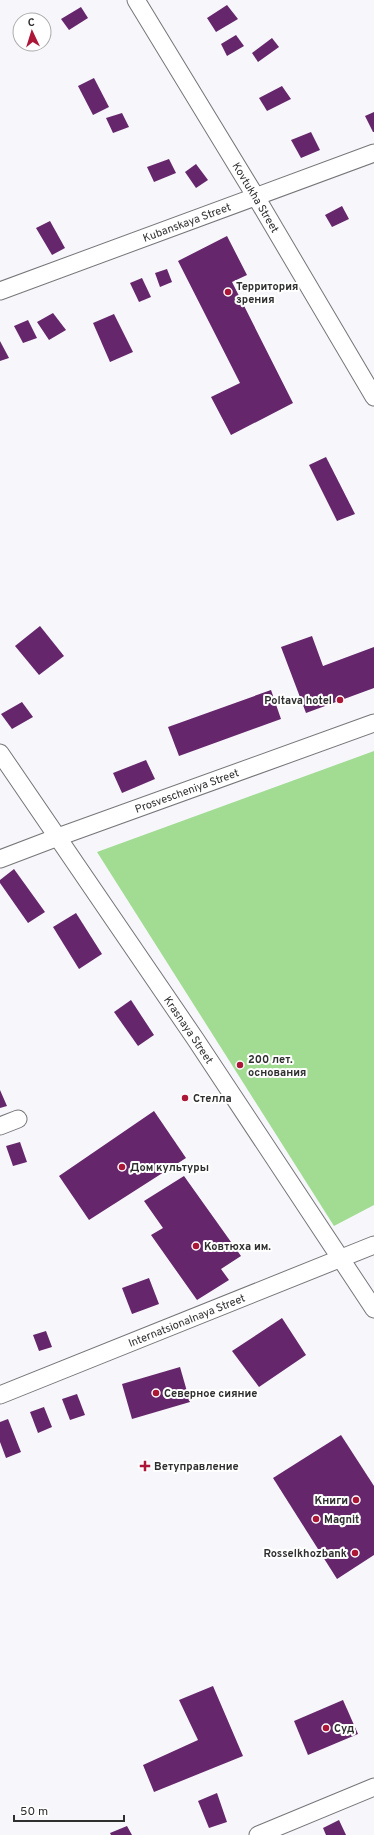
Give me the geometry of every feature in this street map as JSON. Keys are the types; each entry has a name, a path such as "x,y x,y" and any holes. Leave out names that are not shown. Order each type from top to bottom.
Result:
{"street":[{"name":"Kovtukha Street","path":"136,0 256,197 374,397"},
{"name":"Kubanskaya Street","path":"0,291 374,153"},
{"name":"Prosvescheniya Street","path":"0,859 374,723"},
{"name":"Krasnaya Street","path":"0,753 196,1040 374,1309"},
{"path":"0,1126 18,1120"},
{"name":"Internatsionalnaya Street","path":"0,1395 374,1245"},
{"path":"258,1835 374,1787"}],"green space":[{"path":"374,751 374,1205 334,1226 97,852"}],"building":[{"path":"227,5 238,19 216,32 207,18"},
{"path":"81,7 88,18 69,30 61,19"},
{"path":"236,35 244,46 227,56 221,44"},
{"path":"272,38 279,47 258,62 252,53"},
{"path":"94,78 109,107 93,115 78,86"},
{"path":"282,86 291,99 267,111 259,98"},
{"path":"374,112 374,132 373,132 365,116"},
{"path":"122,113 129,127 113,133 106,118"},
{"path":"311,132 320,150 301,158 291,140"},
{"path":"169,159 176,173 154,182 147,167"},
{"path":"196,164 208,180 196,188 185,172"},
{"path":"342,206 349,219 332,227 325,215"},
{"path":"50,221 65,248 52,255 36,228"},
{"path":"227,236 247,275 232,282 293,403 231,435 211,397 240,383 178,261"},
{"path":"167,269 172,282 160,287 155,273"},
{"path":"142,278 151,297 139,302 130,283"},
{"path":"53,313 66,330 49,340 37,322"},
{"path":"114,314 133,352 110,362 93,323"},
{"path":"28,320 37,338 23,343 14,326"},
{"path":"0,341 9,358 0,361"},
{"path":"326,457 355,514 337,521 309,465"},
{"path":"40,626 64,656 39,675 15,646"},
{"path":"312,636 323,666 374,647 374,688 306,713 281,647"},
{"path":"271,690 281,719 179,756 168,727"},
{"path":"22,702 33,717 12,729 1,714"},
{"path":"146,760 155,779 122,793 113,773"},
{"path":"14,869 45,912 28,923 0,883 0,880"},
{"path":"76,913 102,954 79,969 53,927"},
{"path":"131,1000 154,1035 138,1046 114,1012"},
{"path":"0,1090 7,1106 0,1108"},
{"name":"Дом культуры","path":"154,1111 186,1158 89,1220 59,1176"},
{"path":"20,1142 27,1162 13,1166 6,1146"},
{"name":"Ковтюха им.","path":"184,1176 241,1256 221,1269 229,1280 197,1300 151,1235 163,1228 144,1201"},
{"path":"149,1278 159,1304 132,1314 122,1288"},
{"path":"282,1318 306,1355 259,1387 232,1351"},
{"path":"46,1331 52,1347 39,1351 33,1335"},
{"name":"Северное сияние","path":"180,1367 190,1402 132,1419 122,1384"},
{"path":"77,1394 85,1415 70,1420 62,1399"},
{"path":"44,1407 52,1427 38,1433 30,1412"},
{"path":"8,1419 21,1452 6,1458 0,1442 0,1422"},
{"path":"341,1435 374,1486 374,1555 337,1579 273,1478"},
{"path":"213,1686 243,1756 154,1792 143,1765 198,1740 179,1700"},
{"name":"Суд","path":"343,1700 358,1734 308,1755 294,1721"},
{"path":"217,1793 227,1822 209,1828 198,1801"},
{"path":"339,1820 346,1835 326,1835 323,1828"},
{"path":"127,1826 132,1835 111,1835 110,1833"}],"place":[{"name":"Территория зрения","path":"228,292"},
{"name":"Poltava hotel","path":"340,700"},
{"name":"200 лет. основания","path":"240,1065"},
{"name":"Стелла","path":"185,1098"},
{"name":"Дом культуры","path":"122,1167"},
{"name":"Ковтюха им.","path":"196,1246"},
{"name":"Северное сияние","path":"156,1393"},
{"name":"Ветуправление","path":"145,1466"},
{"name":"Книги","path":"356,1500"},
{"name":"Magnit","path":"316,1519"},
{"name":"Rosselkhozbank","path":"355,1553"},
{"name":"Суд","path":"326,1728"}]}
